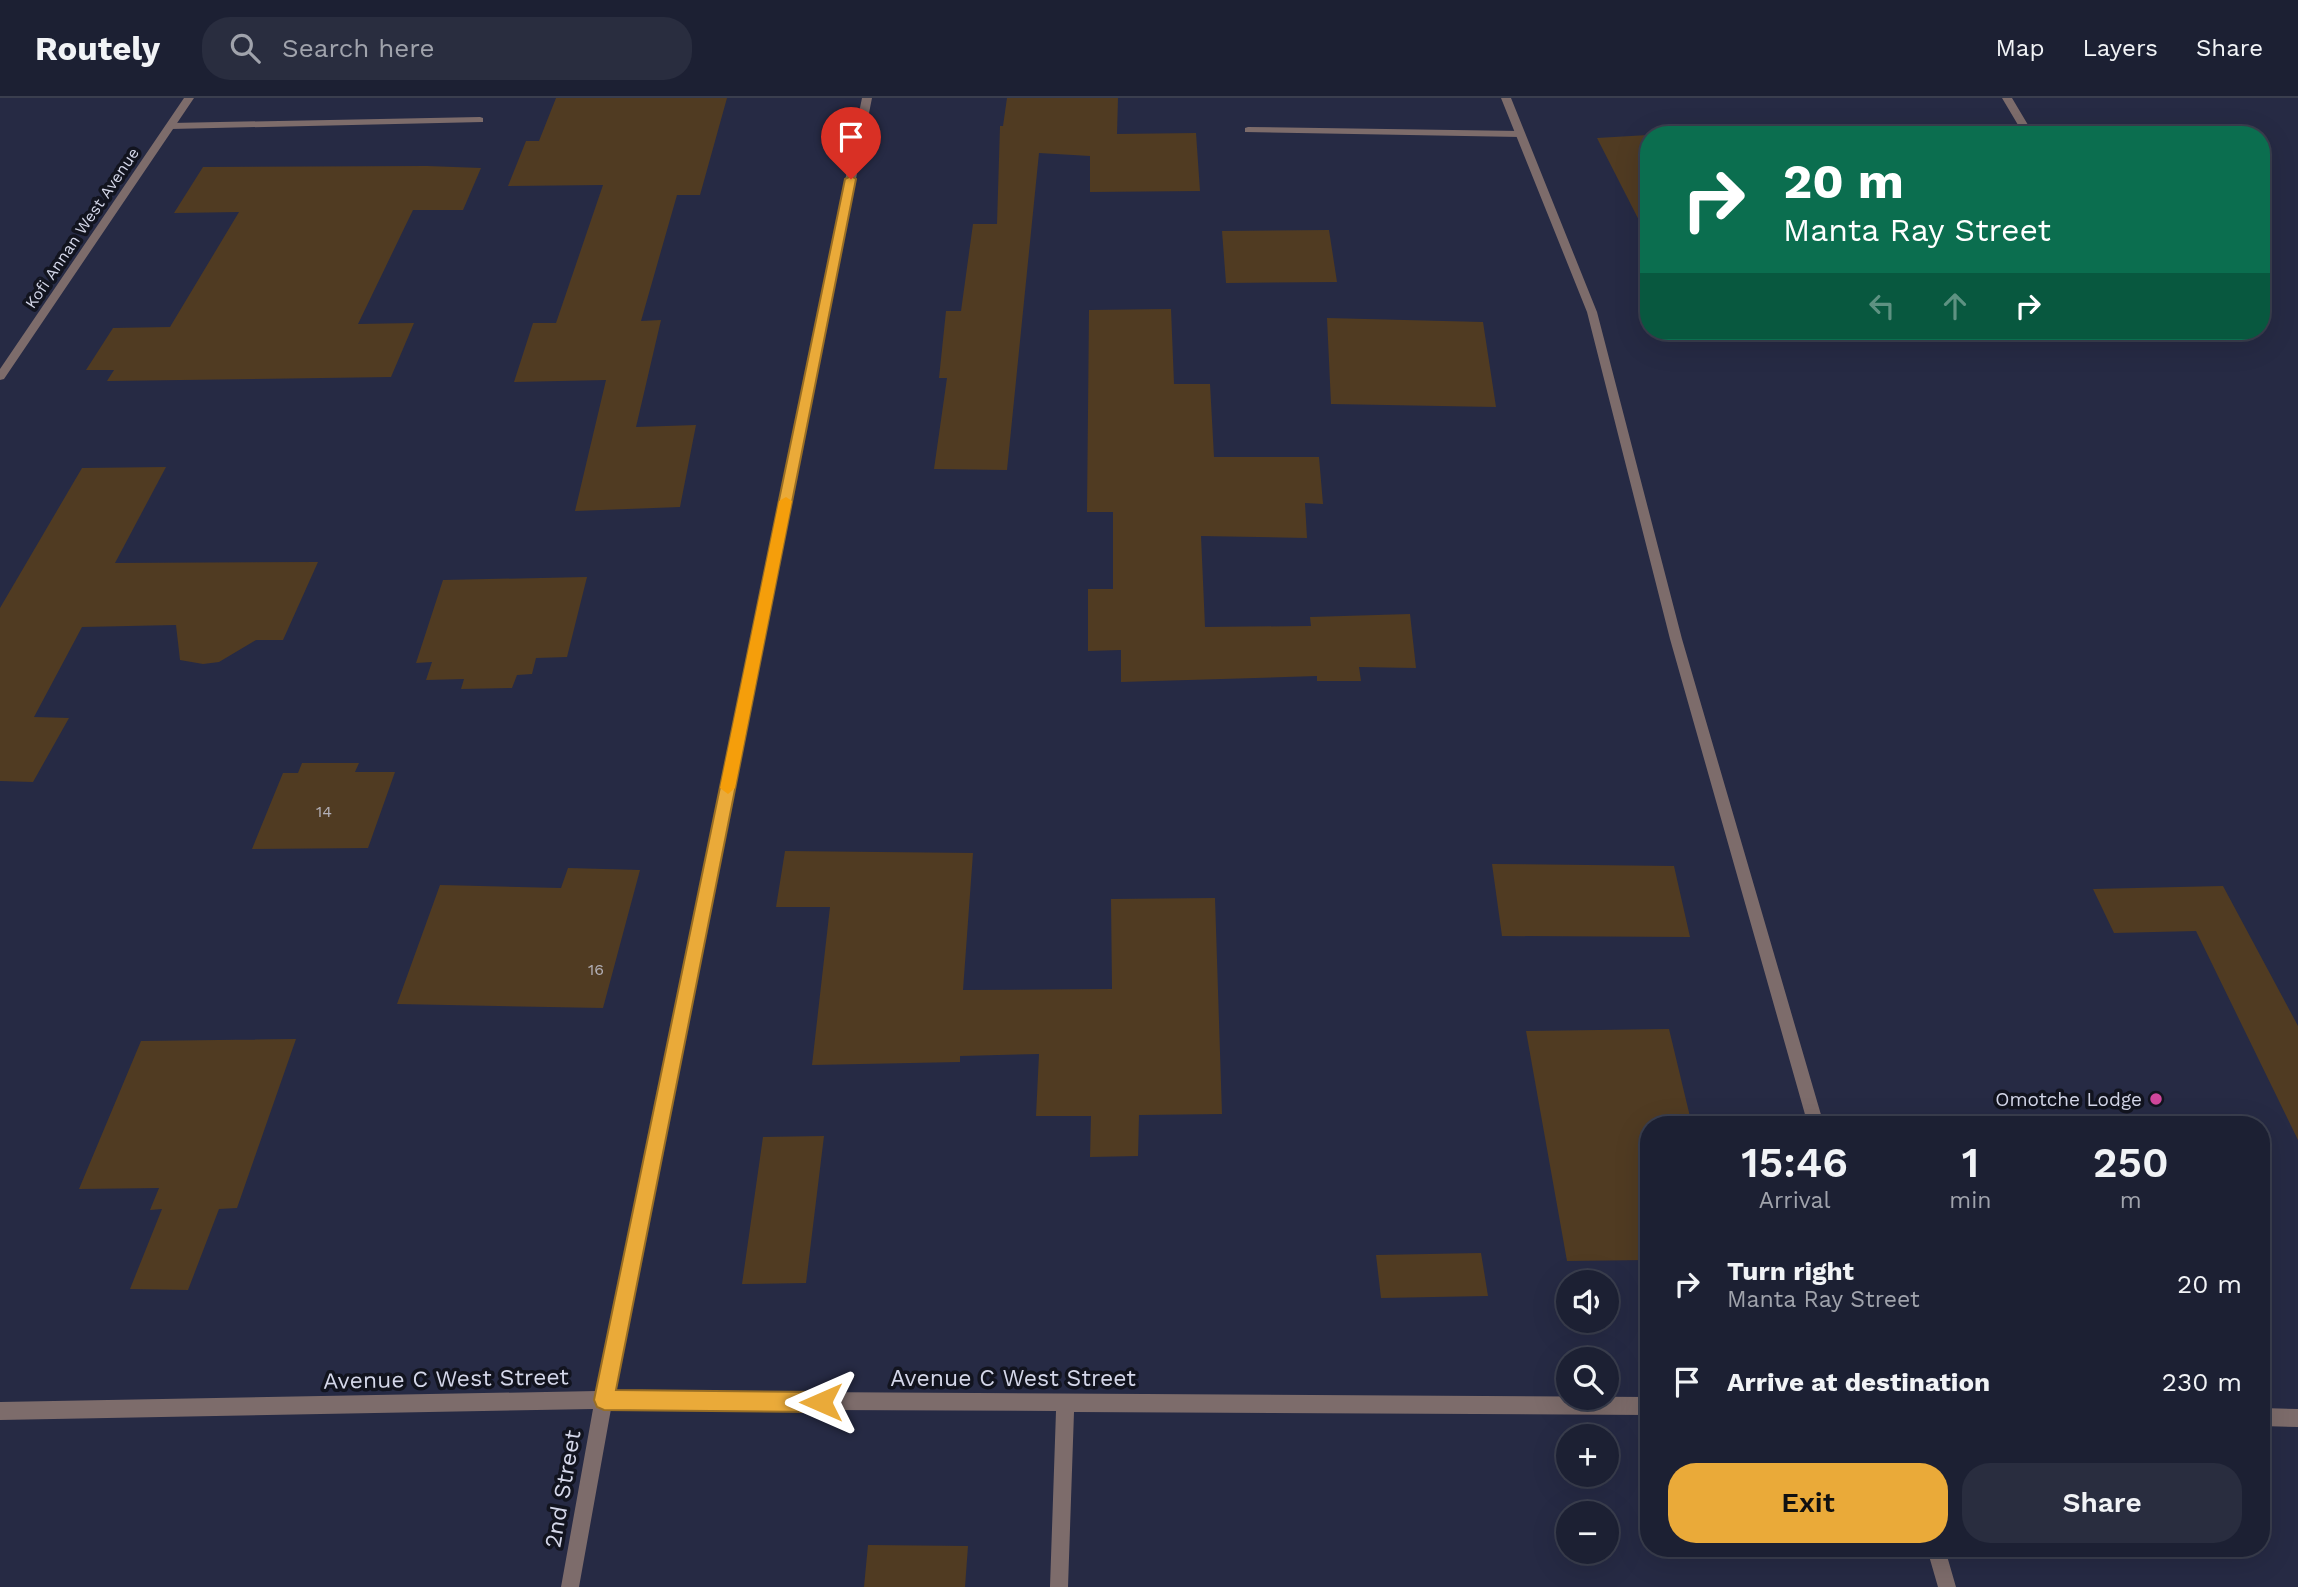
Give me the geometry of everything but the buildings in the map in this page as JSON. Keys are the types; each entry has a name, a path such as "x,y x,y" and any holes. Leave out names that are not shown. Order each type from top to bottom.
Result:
{"street":[{"name":"Kofi Annan West Avenue","path":"0,377 189,98"},
{"name":"2nd Street","path":"570,1587 604,1400 867,98"},
{"path":"1506,98 1592,312 1676,639 1813,1116"},
{"path":"2007,98 2024,126"},
{"path":"171,125 480,120"},
{"path":"1248,130 1520,134"},
{"name":"Avenue C West Street","path":"0,1412 604,1400 1640,1406"},
{"path":"1059,1587 1065,1403"},
{"path":"2270,1417 2298,1418"},
{"path":"1938,1557 1947,1587"}],"slow traffic":[{"path":"728,788 786,501"}],"place":[{"name":"Omotche Lodge","path":"2156,1099"}],"route":[{"path":"821,1402 604,1400 851,179"}]}
